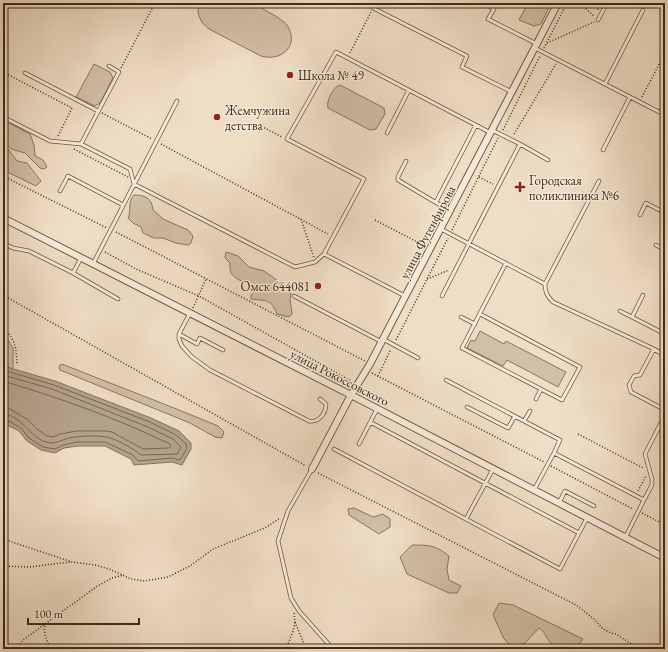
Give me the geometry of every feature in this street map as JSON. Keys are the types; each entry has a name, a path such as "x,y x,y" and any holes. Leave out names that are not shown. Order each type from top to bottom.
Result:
{"street":[{"name":"улица Фугенфирова","path":"312,469 351,395 369,367 558,3"},
{"name":"улица Рокоссовского","path":"3,218 351,395 665,558"}],"lane":[{"path":"483,3 494,9 488,19 536,46 542,52 665,116"},
{"path":"598,20 607,3"},
{"path":"374,8 467,56 462,67 512,92"},
{"path":"604,84 643,10"},
{"path":"3,117 50,141 82,144 130,169 134,184 296,267 315,262 324,254 364,179 287,139 336,52 476,125 500,134 520,144 548,160"},
{"path":"82,144 119,72 109,66"},
{"path":"25,73 98,111"},
{"path":"388,133 410,90"},
{"path":"602,150 630,97"},
{"path":"93,264 177,101"},
{"path":"436,202 476,125"},
{"path":"442,296 520,144"},
{"path":"406,161 398,180 450,211"},
{"path":"60,191 68,176 123,204"},
{"path":"599,181 545,284 547,297 552,302 665,355"},
{"path":"640,215 646,204 665,213"},
{"path":"440,229 545,284"},
{"path":"3,243 13,248 30,251 73,273 118,299"},
{"path":"656,245 665,250"},
{"path":"324,254 406,296"},
{"path":"73,273 81,258"},
{"path":"480,314 580,367 562,400 462,348 506,263"},
{"path":"632,317 643,295"},
{"path":"294,296 418,358"},
{"path":"620,310 665,334"},
{"path":"190,313 179,334 179,340 182,346 192,357 210,370 309,421 316,421 323,415 326,404 320,399"},
{"path":"461,317 475,324"},
{"path":"179,334 198,344 200,338 223,350"},
{"path":"654,349 640,375 634,376 629,385 631,392 665,410"},
{"path":"446,380 560,440 534,490"},
{"path":"536,399 541,389"},
{"path":"467,407 508,428 514,416"},
{"path":"359,444 377,409"},
{"path":"524,421 530,411"},
{"path":"625,538 652,485 652,479 645,454 665,415"},
{"path":"370,422 579,533"},
{"path":"334,449 560,569 587,518"},
{"path":"554,453 644,500"},
{"path":"312,469 288,511 278,541 291,598 299,611 333,649"},
{"path":"466,520 493,469"},
{"path":"559,503 565,491 594,506"}],"path":[{"path":"119,72 154,3"},
{"path":"378,376 567,3"},
{"path":"536,46 546,44 598,20 580,3"},
{"path":"347,58 374,8"},
{"path":"639,102 665,53"},
{"path":"511,140 558,60"},
{"path":"3,72 72,108 56,140"},
{"path":"98,111 334,237"},
{"path":"259,125 287,139"},
{"path":"3,176 206,279 369,367 378,376 665,525"},
{"path":"479,177 498,187"},
{"path":"301,219 315,262"},
{"path":"375,220 426,246"},
{"path":"100,249 136,269 199,296 349,379 357,387"},
{"path":"427,279 457,267"},
{"path":"190,313 206,279"},
{"path":"3,295 376,504 576,605 594,619 603,629 616,634 639,649"},
{"path":"3,327 16,346 17,365"},
{"path":"578,434 649,471 636,496"},
{"path":"3,539 72,562 95,565 110,569 131,579 145,582 168,577 190,566 213,549 265,528 288,511"},
{"path":"3,566 29,568 72,562"},
{"path":"16,649 23,640 96,587 112,578 124,576"},
{"path":"293,610 295,622 306,649"},
{"path":"286,649 295,622"},
{"path":"46,623 44,629 45,636 51,649"}],"shaded area":[{"path":"199,3 251,3 285,22 290,32 290,45 282,54 269,57 261,56 209,29 201,21 198,14"},
{"path":"528,3 551,3 541,24 534,26 519,20"},
{"path":"94,64 110,72 113,78 100,103 95,106 76,97"},
{"path":"340,85 384,108 385,114 376,129 370,130 328,108 328,102 331,95 335,88"},
{"path":"3,120 30,134 34,145 35,156 43,160 47,167 44,169 40,168 25,153 11,149 3,140"},
{"path":"3,149 8,149 17,161 27,163 41,181 36,186 3,170"},
{"path":"134,195 148,198 153,210 163,219 188,230 193,236 191,243 188,245 176,243 163,238 154,238 143,233 141,227 133,223 128,218 130,203"},
{"path":"226,252 238,256 249,267 264,271 281,283 291,294 290,299 292,314 289,317 277,314 270,303 251,299 251,295 255,291 253,286 233,276 230,263 225,258"},
{"path":"480,331 504,344 506,341 566,372 558,387 507,360 503,366 467,348 471,340 475,341"},
{"path":"3,332 13,348 13,369 3,366"},
{"path":"62,364 218,426 224,432 222,438 215,437 190,423 60,370 59,366"},
{"path":"354,508 373,517 383,514 390,519 390,527 379,534 349,515 348,509"},
{"path":"412,545 432,546 449,556 447,569 449,580 461,586 457,593 449,593 407,574 400,557"},
{"path":"499,603 513,605 583,639 575,649 559,647 549,642 543,631 539,628 525,643 513,648 504,639 493,615"}],"water":[{"path":"3,366 55,381 151,418 179,431 191,443 191,449 182,465 172,462 134,465 131,459 105,446 78,446 64,448 55,453 41,450 27,441 19,431 3,423"}],"place":[{"name":"Школа № 49","path":"290,75"},
{"name":"Жемчужина детства","path":"217,117"},
{"name":"Городская поликлиника №6","path":"520,187"},
{"name":"Омск 644081","path":"318,286"}]}
